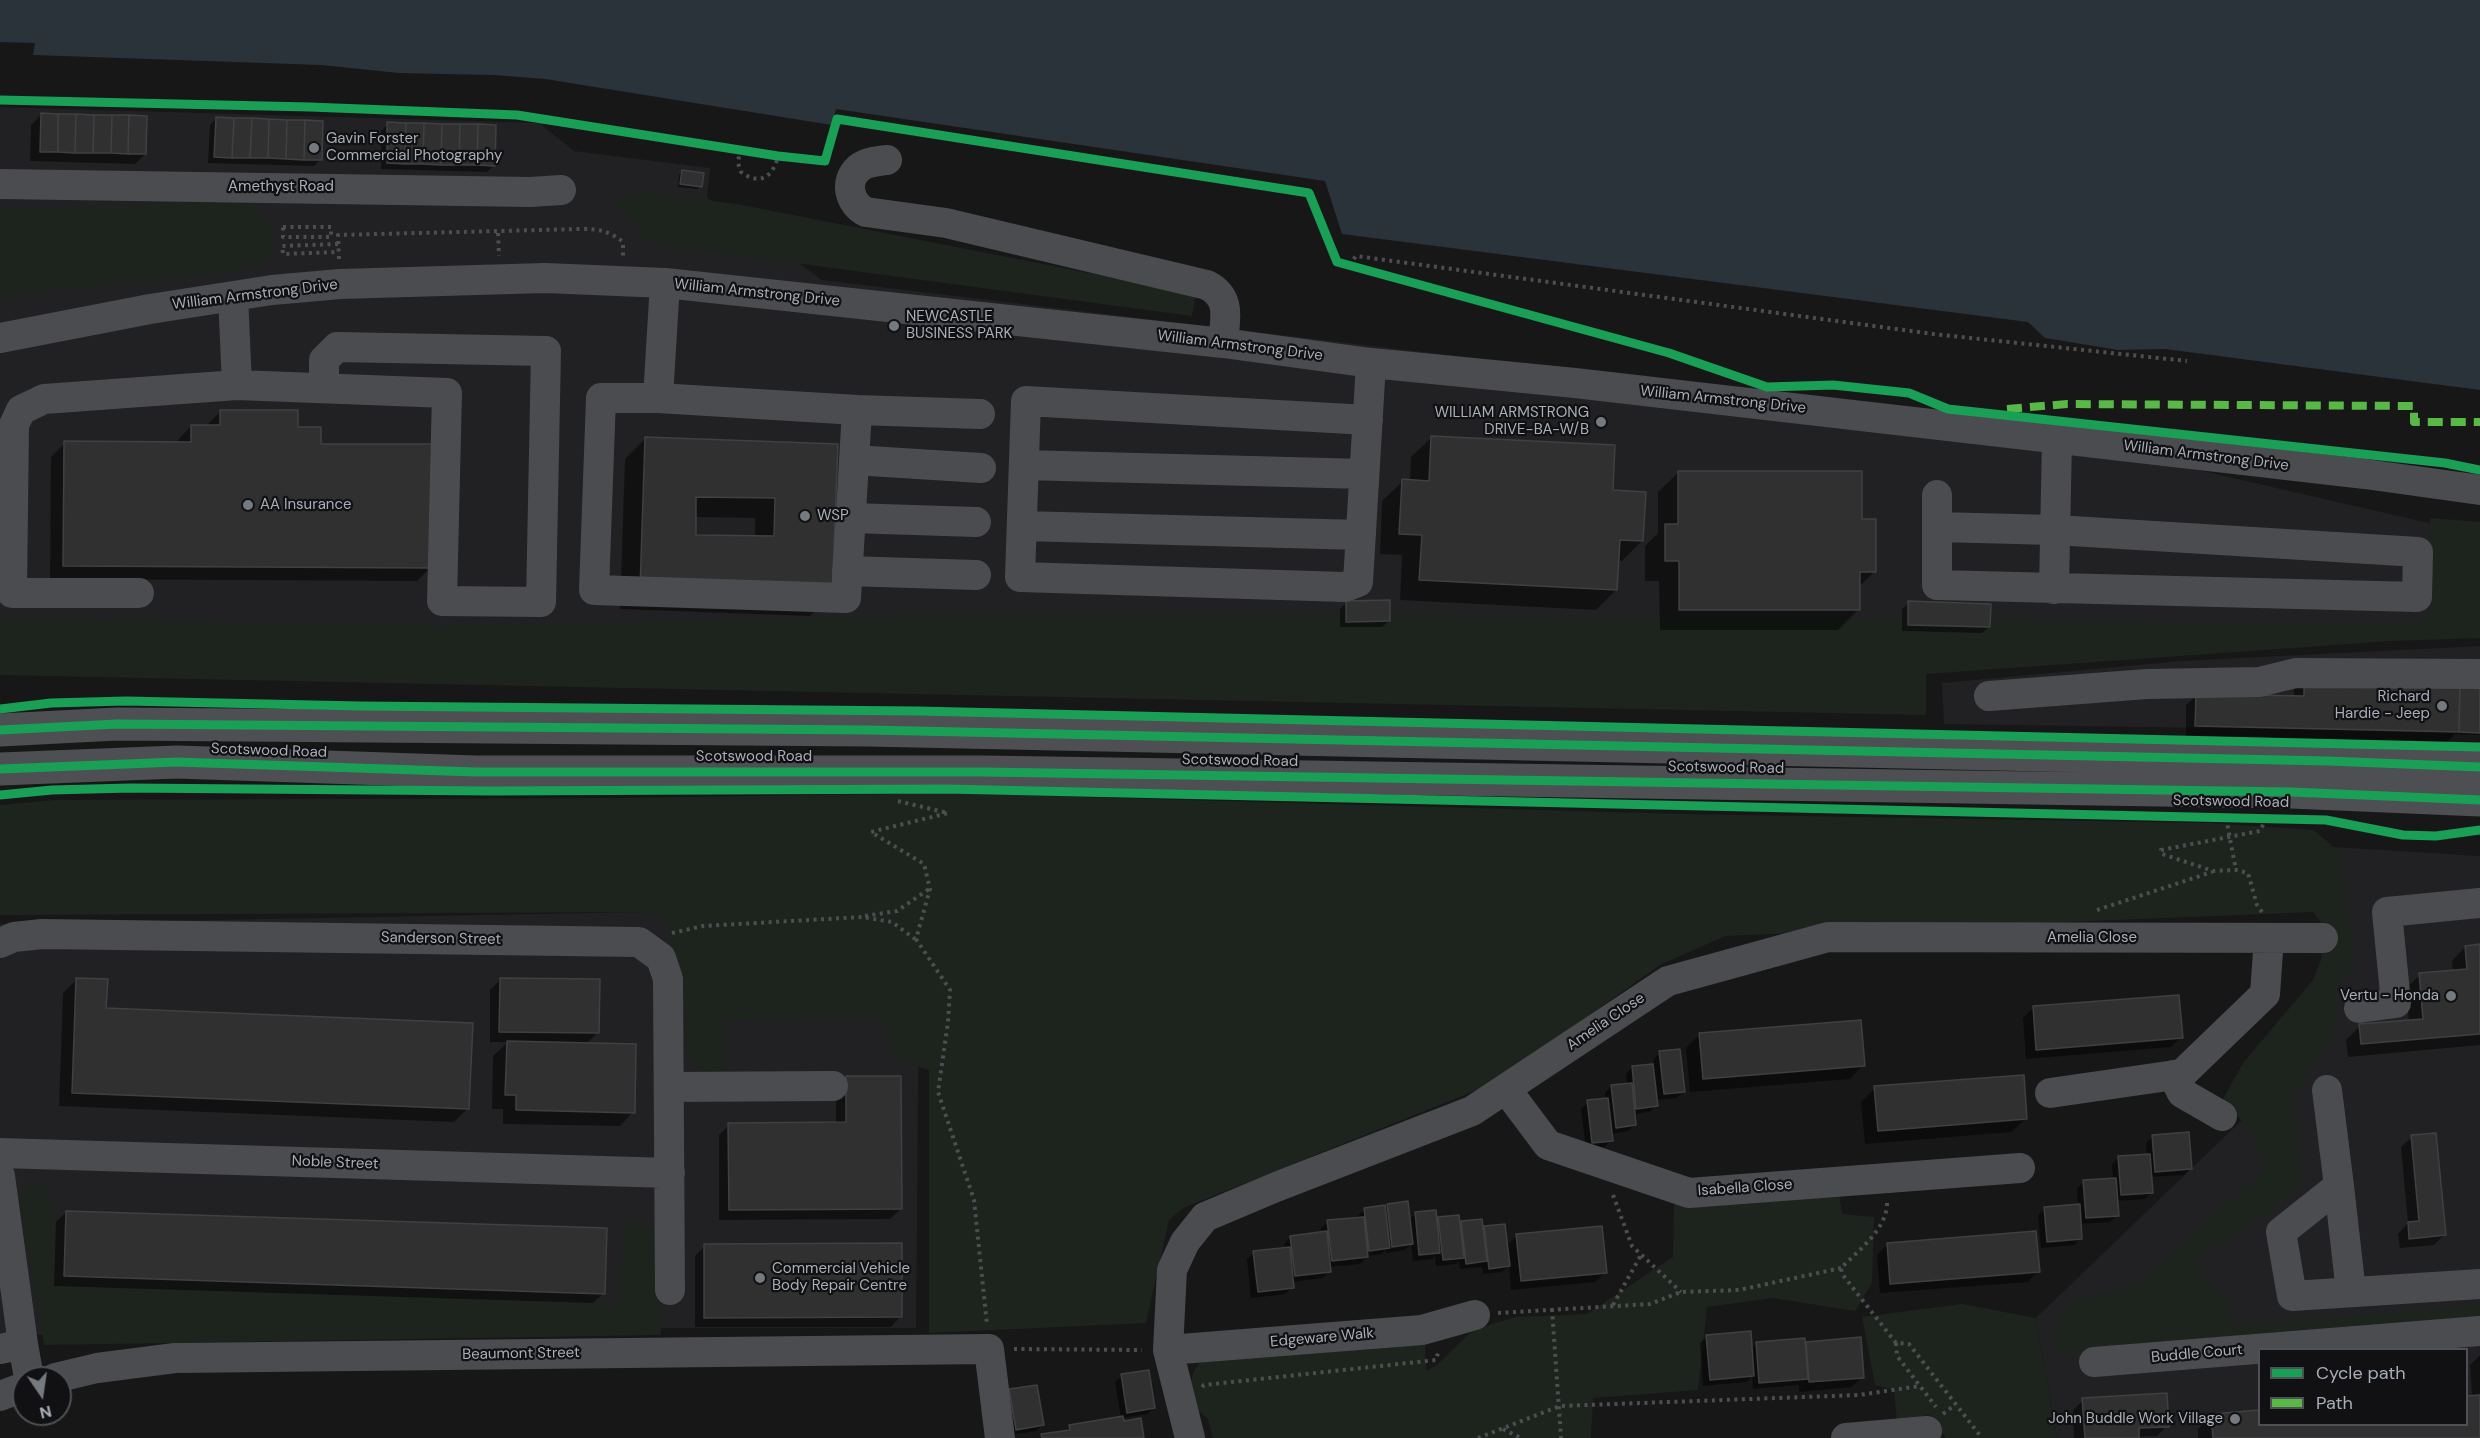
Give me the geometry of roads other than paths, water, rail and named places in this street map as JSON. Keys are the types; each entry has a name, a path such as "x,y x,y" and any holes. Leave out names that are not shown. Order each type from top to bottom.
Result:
{"main road":[{"name":"Scotswood Road","path":"0,730 117,724 880,730 2316,760 2480,767"},
{"name":"Scotswood Road","path":"0,769 177,762 476,772 995,772 2291,792 2480,800"}],"street":[{"path":"887,160 859,168 851,179 852,201 857,207 866,212 946,223 1207,285 1217,290 1223,298 1225,317 1223,343"},
{"name":"Amethyst Road","path":"0,184 530,192 561,190"},
{"name":"William Armstrong Drive","path":"0,338 150,309 233,296 340,284 490,278 545,278 665,284 1223,343 1371,363 1586,385 2365,474 2480,490"},
{"path":"658,398 665,284"},
{"path":"233,296 237,385"},
{"path":"139,593 6,593 7,439 21,410 44,399 237,385 447,393 442,601 541,602 546,351 337,347 324,360 324,388"},
{"path":"1368,420 1026,401 1020,577 1345,587 1358,582 1365,474 1368,420 1371,363"},
{"path":"857,410 846,598 594,590 602,398 658,398 857,410 980,414"},
{"path":"2054,589 2057,439"},
{"path":"854,460 981,468"},
{"path":"1024,465 1365,474"},
{"path":"1936,527 2055,530 2418,552 2417,597 1937,585 1936,527 1937,495"},
{"path":"851,518 976,522"},
{"path":"1022,526 1361,535"},
{"path":"848,572 976,575"},
{"path":"1989,696 2147,684 2251,682 2296,673 2480,674"},
{"path":"2359,1008 2396,1004 2387,912 2480,903"},
{"name":"Sanderson Street","path":"0,943 14,937 42,934 639,942 661,958 668,979 669,1087"},
{"name":"Amelia Close","path":"1190,1438 1168,1350 1172,1270 1185,1242 1204,1217 1472,1111 1668,981 1828,937 2323,938"},
{"path":"2050,1093 2182,1074 2265,994 2275,938"},
{"path":"2173,1076 2182,1093 2222,1116"},
{"path":"670,1290 669,1087 832,1086"},
{"name":"Isabella Close","path":"1506,1089 1548,1145 1689,1193 2020,1168"},
{"path":"2327,1090 2351,1292"},
{"name":"Noble Street","path":"0,1153 670,1173"},
{"path":"0,1176 11,1346 22,1366"},
{"path":"2338,1186 2282,1232 2292,1296 2480,1284"},
{"name":"Edgeware Walk","path":"1168,1350 1422,1330 1460,1319"},
{"name":"Buddle Court","path":"2263,1348 2480,1330"},
{"name":"Buddle Court","path":"2094,1362 2258,1348"},
{"name":"Beaumont Street","path":"72,1374 97,1368 175,1358 989,1349 1000,1438"},
{"path":"1846,1438 1934,1423"}],"place":[{"name":"Gavin Forster Commercial Photography","path":"314,148"},
{"name":"NEWCASTLE BUSINESS PARK","path":"894,326"},
{"name":"WILLIAM ARMSTRONG DRIVE-BA-W/B","path":"1601,422"},
{"name":"AA Insurance","path":"248,505"},
{"name":"WSP","path":"805,516"},
{"name":"Richard Hardie - Jeep","path":"2442,706"},
{"name":"Vertu - Honda","path":"2451,996"},
{"name":"Commercial Vehicle Body Repair Centre","path":"760,1278"},
{"name":"John Buddle Work Village","path":"2235,1419"}]}
